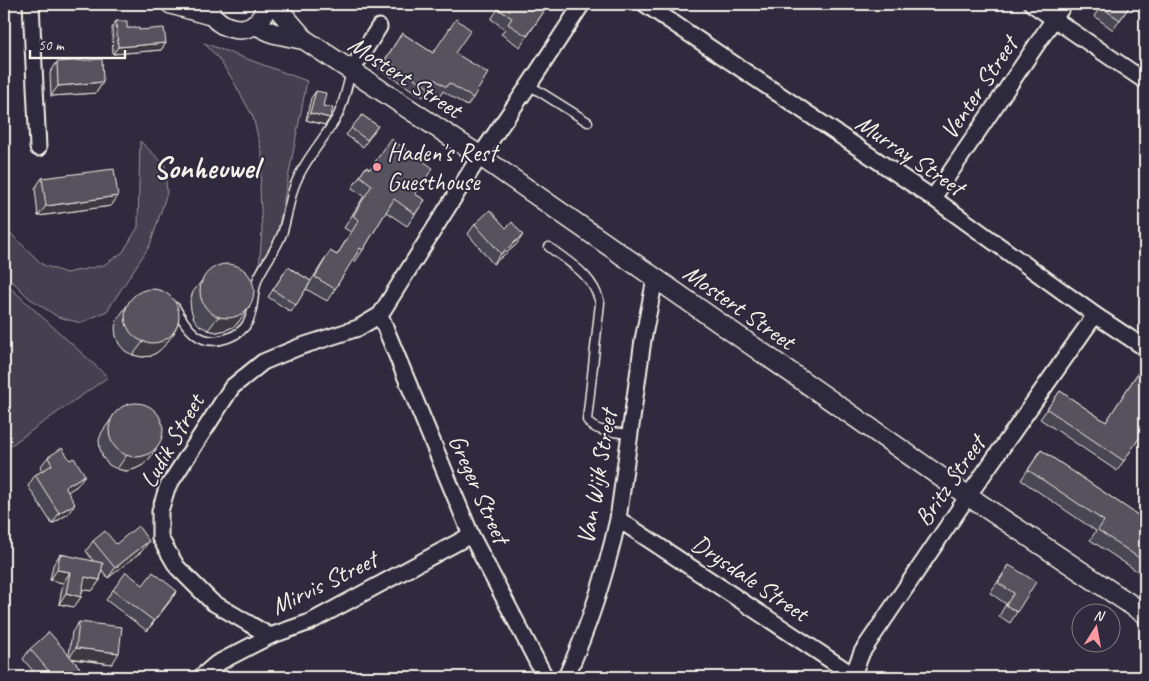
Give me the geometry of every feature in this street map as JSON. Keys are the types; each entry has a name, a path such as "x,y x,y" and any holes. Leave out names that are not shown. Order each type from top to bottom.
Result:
{"street":[{"path":"31,4 38,148"},
{"path":"171,4 208,9 218,23 230,28 244,28 254,24 263,15 266,4"},
{"name":"Mostert Street","path":"274,4 305,40 480,156 968,496 1145,614"},
{"path":"380,315 480,156 582,4"},
{"name":"Murray Street","path":"645,4 933,198 1145,348"},
{"path":"1032,4 1145,81"},
{"name":"Venter Street","path":"933,198 1064,4"},
{"name":"Mostert Street","path":"254,24 273,33 305,40"},
{"path":"352,70 379,28"},
{"name":"Van Wijk Street","path":"566,677 581,644 612,546 618,519 643,340 655,279"},
{"name":"Britz Street","path":"854,676 862,652 1095,314"},
{"name":"Greger Street","path":"380,315 471,534 545,677"},
{"name":"Ludik Street","path":"270,636 212,602 177,567 160,538 160,511 167,488 232,387 247,374 263,362 299,347 358,328 380,315"},
{"name":"Drysdale Street","path":"618,519 854,676"},
{"name":"Mirvis Street","path":"201,677 216,664 270,636 310,622 471,534"}],"lane":[{"path":"175,306 183,321 192,332 206,340 224,339 245,327 250,316 258,278 274,252 281,235 294,186 305,164 339,114 352,70"},
{"path":"529,85 588,122"},
{"path":"549,247 585,274 596,290 600,303 587,420 590,426 596,429 630,434"}],"shaded area":[{"path":"204,43 307,81 274,251 258,278 262,232 260,189 262,153 253,117 231,77 218,58"},
{"path":"140,141 165,165 167,193 150,245 107,311 81,323 58,317 29,298 14,283 4,278 4,227 43,265 66,273 104,265 123,252 138,227"},
{"path":"4,282 108,377 4,450"}],"building":[{"path":"502,4 537,4 545,10 527,36 508,24 512,18 498,9"},
{"path":"1103,4 1131,4 1120,20 1101,7"},
{"path":"456,19 471,30 455,53 488,73 473,98 449,83 446,87 434,79 429,88 385,60 402,33 433,53"},
{"path":"116,21 127,21 127,28 139,28 139,30 164,28 166,43 118,47"},
{"path":"102,59 103,82 58,86 57,62"},
{"path":"316,91 326,93 323,106 333,108 330,118 310,113"},
{"path":"362,115 378,126 367,140 351,128"},
{"path":"391,139 433,168 415,194 425,200 415,214 394,199 363,250 360,248 335,289 315,277 330,251 337,255 359,220 353,216 372,185 360,176 366,167 370,169"},
{"path":"114,169 118,196 46,206 42,178"},
{"path":"490,210 506,228 512,222 523,235 501,254 475,224"},
{"path":"227,264 237,266 246,272 252,281 254,291 252,301 246,310 237,316 227,318 217,316 208,310 202,301 200,291 202,281 208,272 217,266"},
{"path":"288,267 311,281 296,305 273,290"},
{"path":"152,289 162,291 171,297 177,306 179,316 177,326 171,335 162,341 152,343 142,341 133,335 127,326 125,316 127,306 133,297 142,291"},
{"path":"1139,371 1145,375 1145,429 1124,461 1047,409 1060,391 1106,422"},
{"path":"136,403 146,405 155,411 161,420 163,430 161,440 155,449 146,455 136,457 126,455 117,449 111,440 109,430 111,420 117,411 126,405"},
{"path":"62,448 70,460 74,458 85,475 65,487 75,504 59,513 35,475 52,465 48,457"},
{"path":"1041,450 1145,520 1145,562 1098,530 1104,521 1028,470"},
{"path":"138,526 149,541 115,568 93,541 105,531 116,544"},
{"path":"60,554 103,563 100,580 85,577 81,597 66,593 70,572 57,570"},
{"path":"1009,565 1036,582 1017,612 1006,605 1014,593 998,583"},
{"path":"126,572 143,585 153,572 177,591 154,621 113,590"},
{"path":"79,622 122,627 119,653 76,648"},
{"path":"49,632 80,668 70,677 54,677 30,649"},
{"path":"4,664 9,677 4,677"}],"place":[{"name":"Haden's Rest Guesthouse","path":"377,167"}],"district":[{"name":"Sonheuwel","path":"206,168"}]}
